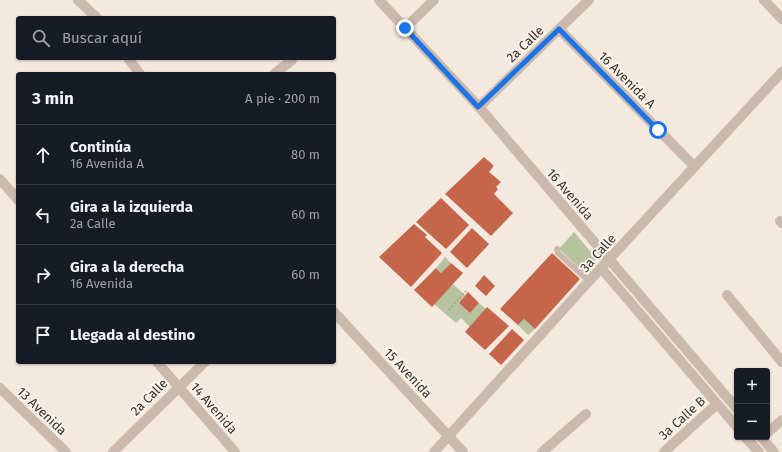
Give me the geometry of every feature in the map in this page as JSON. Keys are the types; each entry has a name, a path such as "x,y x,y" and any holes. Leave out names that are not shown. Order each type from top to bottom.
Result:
{"street":[{"path":"78,0 95,16"},
{"name":"16 Avenida","path":"379,0 478,107 734,406"},
{"path":"405,28 434,0"},
{"name":"2a Calle","path":"478,107 589,0"},
{"path":"764,0 782,19"},
{"name":"16 Avenida A","path":"559,29 694,166"},
{"path":"130,60 138,72"},
{"path":"277,72 292,60"},
{"name":"3a Calle","path":"434,452 694,166 782,72"},
{"path":"0,179 16,198"},
{"path":"601,268 734,424"},
{"path":"727,294 782,362"},
{"name":"15 Avenida","path":"336,314 463,452"},
{"name":"14 Avenida","path":"159,364 235,452"},
{"name":"2a Calle","path":"113,452 203,364"},
{"name":"13 Avenida","path":"0,388 66,452"},
{"name":"3a Calle B","path":"664,452 717,404"},
{"path":"542,452 586,414"},
{"path":"770,430 782,420"},
{"path":"749,440 759,452"},
{"path":"766,440 774,452"}],"lane":[{"path":"557,249 558,253 589,281"}],"path":[{"path":"449,310 466,290"}],"green space":[{"path":"574,232 595,257 595,263 585,273 559,249"},
{"path":"445,257 451,263 441,273 436,268"},
{"path":"453,284 465,295 459,303 470,313 479,303 486,309 470,327 461,318 456,323 434,304"},
{"path":"524,319 535,329 528,335 518,325"}],"building":[{"path":"484,157 493,165 489,172 501,182 496,187 498,189 494,194 513,213 491,236 445,194"},
{"path":"441,198 469,225 446,249 416,222"},
{"path":"414,224 427,235 425,237 442,253 411,287 379,257"},
{"path":"472,228 489,244 467,268 450,252"},
{"path":"552,253 580,279 535,329 524,319 518,325 500,309"},
{"path":"451,263 463,273 432,307 414,290 436,268 441,273"},
{"path":"484,275 495,286 486,296 475,286"},
{"path":"468,292 479,303 470,313 459,303"},
{"path":"487,307 509,326 485,350 465,332"},
{"path":"512,329 524,340 501,365 489,354"}],"route":[{"path":"405,28 478,107 559,29 658,130"}]}
